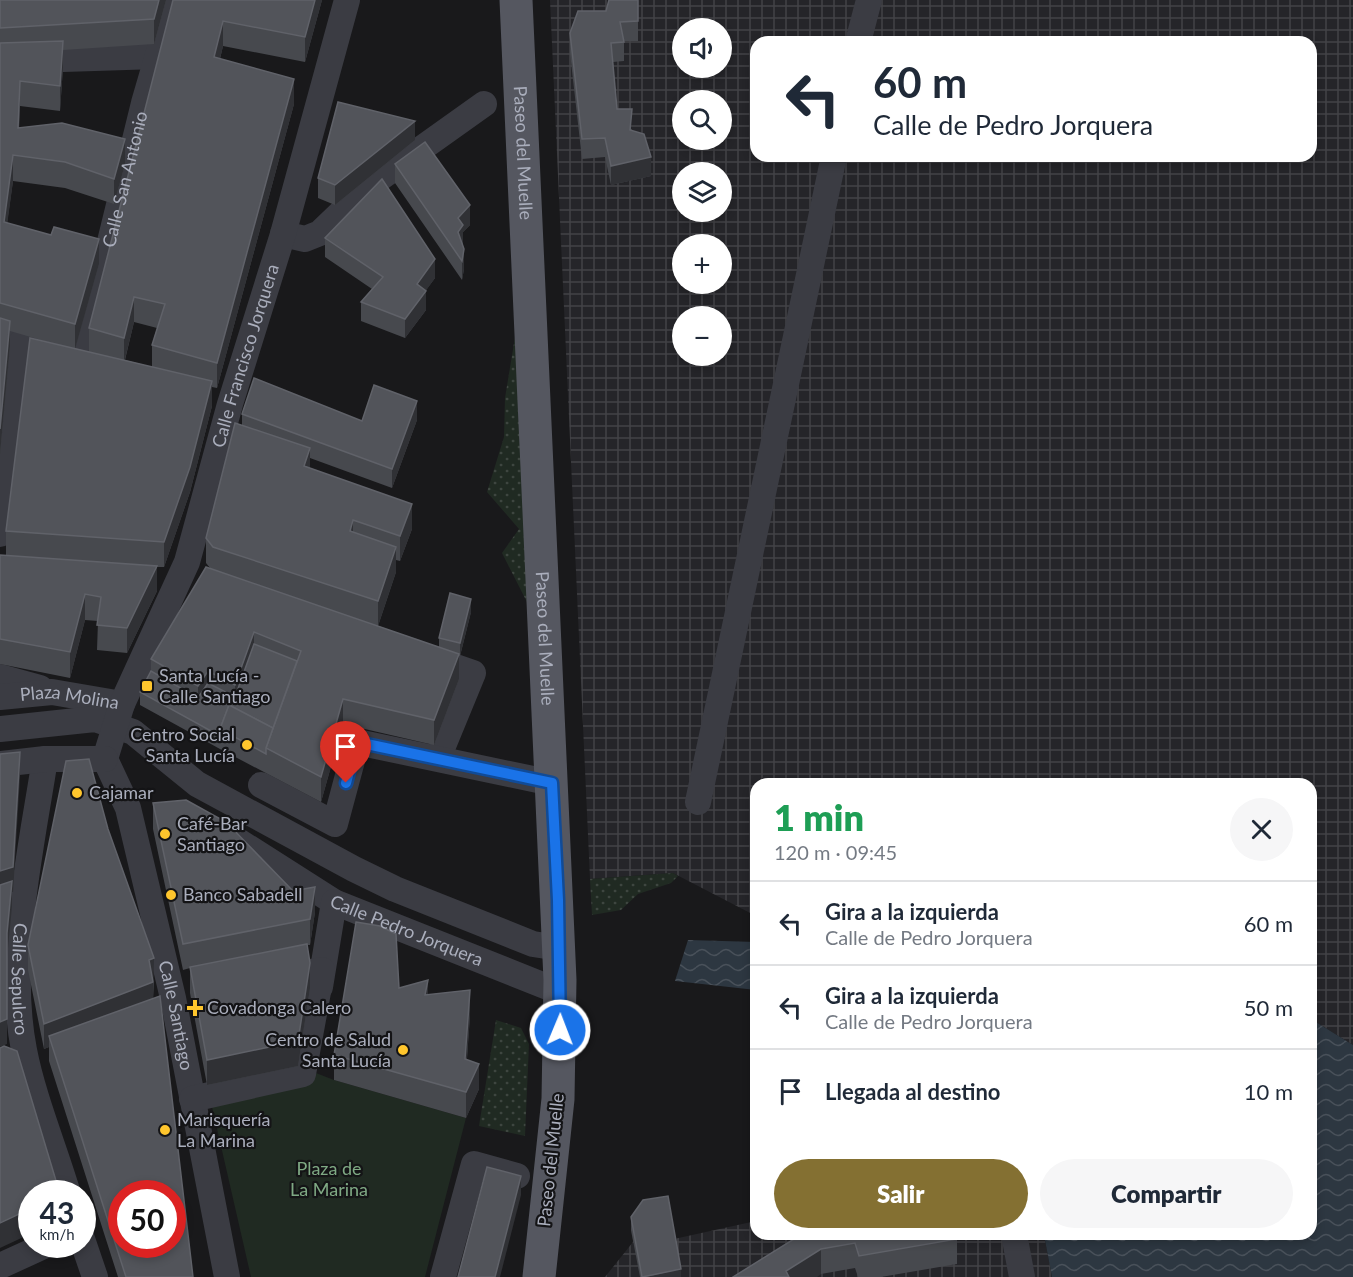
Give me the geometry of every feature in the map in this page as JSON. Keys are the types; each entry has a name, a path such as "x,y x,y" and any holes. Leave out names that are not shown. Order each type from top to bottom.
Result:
{"main road":[{"name":"Paseo del Muelle","path":"513,0 552,783 560,992 558,1099 539,1277"}],"street":[{"name":"Calle San Antonio","path":"10,340 93,363 158,56 174,0"},
{"name":"Calle Francisco Jorquera","path":"118,715 191,580 188,562 219,397 283,234 347,0"},
{"path":"860,36 869,0"},
{"path":"0,61 158,56"},
{"path":"283,234 305,238 320,233 369,186 484,104"},
{"path":"698,802 833,162"},
{"path":"0,534 10,340"},
{"path":"153,576 191,580"},
{"path":"405,649 473,673 438,758"},
{"path":"0,677 52,692"},
{"name":"Plaza Molina","path":"0,697 52,692 118,715 105,759"},
{"path":"0,729 95,720 118,715 133,732 197,784 354,869 395,889 533,944 559,948"},
{"path":"261,785 335,824 357,742 552,783"},
{"path":"0,764 45,759 105,759"},
{"name":"Calle Sepulcro","path":"45,759 24,894 17,969 25,1055 64,1180"},
{"name":"Calle Santiago","path":"105,759 138,808 226,1277"},
{"name":"Calle Pedro Jorquera","path":"200,819 236,839 334,902 560,992"},
{"path":"0,903 24,894"},
{"path":"192,1099 304,1076 334,902"},
{"path":"192,1099 303,1074 322,970 252,983"},
{"path":"0,1060 55,1051"},
{"path":"444,1277 474,1164 517,1176"},
{"path":"1015,1240 1022,1277"},
{"path":"0,1266 18,1258"},
{"path":"88,1258 95,1277"}],"shaded area":[{"path":"550,0 1353,0 1353,1045 1317,1023 1317,778 750,778 750,913 673,873 590,879"},
{"path":"750,1222 750,1240 1045,1240 1052,1277 605,1277 633,1242 631,1230 674,1239"}],"green space":[{"path":"517,325 531,610 502,553 519,529 487,492 504,437 505,398"},
{"path":"673,873 678,876 671,883 638,894 621,910 592,915 590,879"},
{"path":"496,1020 521,1028 529,1044 525,1136 479,1126"},
{"name":"Plaza de La Marina","path":"298,1066 334,1080 466,1118 425,1277 251,1277 207,1085"}],"water":[{"path":"688,940 750,942 750,989 675,981"},
{"path":"1317,1023 1353,1045 1353,1277 1052,1277 1045,1240 1317,1240"}],"building":[{"path":"0,0 159,0 154,19 0,28"},
{"path":"173,0 315,0 305,37 223,21 214,57 294,79 217,363 152,345 165,304 134,297 124,338 89,328"},
{"path":"609,0 638,0 638,21 620,22 624,42 611,43 617,109 632,109 630,130 644,134 651,157 611,166 605,138 582,139 570,33 578,11 606,11"},
{"path":"63,41 60,86 20,81 18,128 62,123 125,139 114,179 65,162 13,155 4,222 51,235 54,227 99,239 75,324 0,303 0,43"},
{"path":"338,102 415,121 335,185 318,178"},
{"path":"425,142 470,205 458,218 463,225 458,232 464,249 462,261 395,164"},
{"path":"382,179 435,259 417,284 426,291 405,319 361,302 383,277 325,238"},
{"path":"0,318 10,321 0,429"},
{"path":"30,338 212,381 190,467 164,542 6,531"},
{"path":"254,378 362,421 374,385 417,401 392,469 242,414"},
{"path":"235,423 310,448 304,466 412,504 400,536 353,520 350,531 396,547 378,601 213,547 206,538"},
{"path":"0,555 157,566 127,628 97,625 101,597 85,594 70,652 0,639"},
{"path":"206,567 459,654 434,720 343,699 321,777 266,748 301,651 254,632 235,685 208,671 198,686 151,659"},
{"path":"450,593 471,599 460,643 439,638"},
{"path":"254,644 297,661 273,728 229,705 220,729 220,736 140,692 151,671 198,698 208,683 235,697"},
{"path":"229,705 273,728 266,754 220,729"},
{"path":"20,752 13,867 0,871 0,754"},
{"path":"89,759 108,829 154,958 149,960 153,982 44,1024 28,945 66,761"},
{"path":"186,800 226,822 293,891 315,887 310,919 183,944 153,803"},
{"path":"12,881 7,933 7,1019 0,1022 0,885"},
{"name":"Centro de Salud Santa Lucía","path":"356,922 380,926 396,934 399,988 428,980 425,995 470,990 465,1059 479,1064 466,1092 334,1055"},
{"path":"307,944 310,963 298,1041 207,1060 190,967"},
{"path":"160,996 182,1180 108,1180 108,1221 49,1036"},
{"path":"4,1046 17,1051 56,1180 18,1180 18,1215 0,1223 0,1048"},
{"path":"487,1167 521,1176 495,1277 458,1277"},
{"path":"668,1196 681,1269 642,1277 631,1217 643,1200"},
{"path":"186,1217 193,1277 126,1277 120,1258 186,1258"},
{"path":"792,1240 951,1240 859,1256 855,1243 821,1249 786,1271 789,1277 733,1277"}],"place":[{"name":"Santa Lucía - Calle Santiago","path":"147,686"},
{"name":"Centro Social Santa Lucía","path":"247,745"},
{"name":"Cajamar","path":"77,793"},
{"name":"Café-Bar Santiago","path":"165,834"},
{"name":"Banco Sabadell","path":"171,895"},
{"name":"Covadonga Calero","path":"195,1008"},
{"name":"Centro de Salud Santa Lucía","path":"403,1050"},
{"name":"Marisquería La Marina","path":"165,1130"}],"route":[{"path":"346,783 357,742 552,783 558,900 560,1030"}]}
